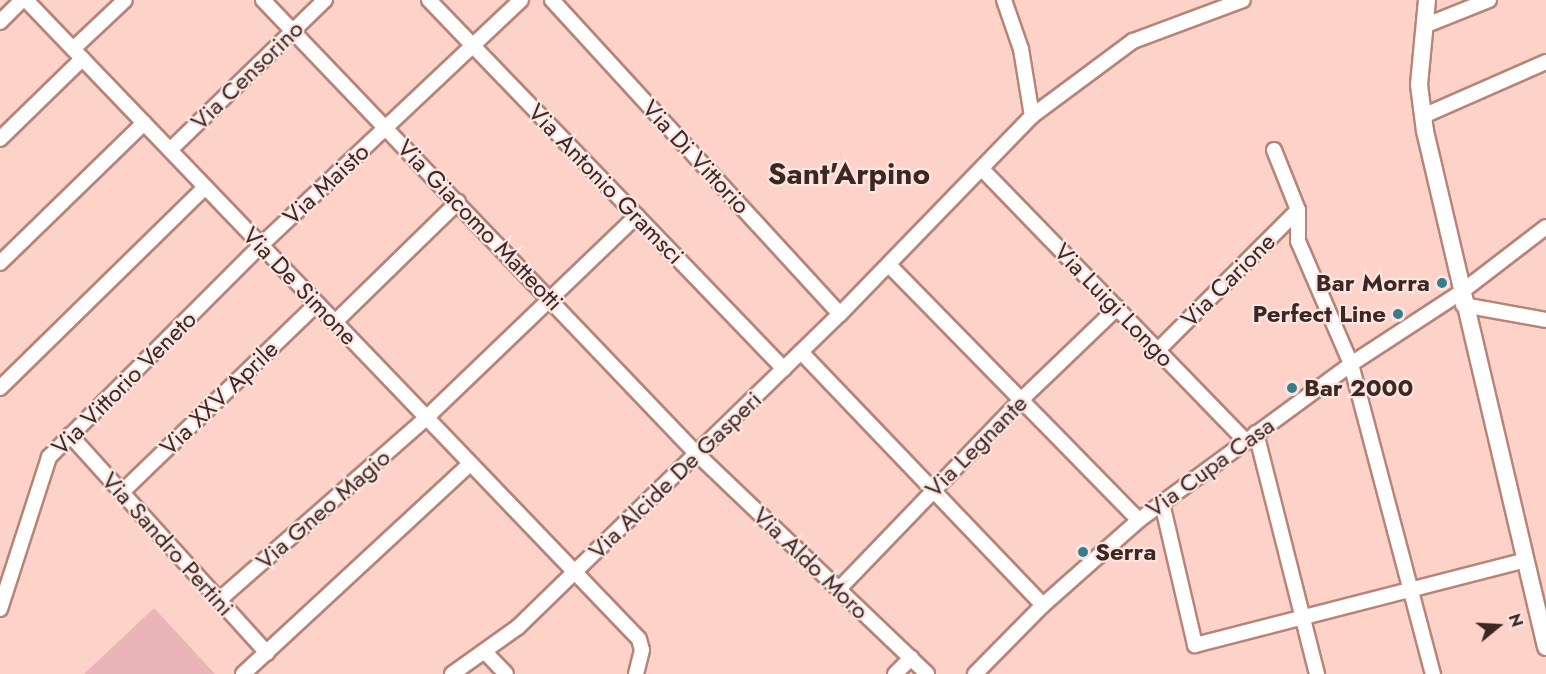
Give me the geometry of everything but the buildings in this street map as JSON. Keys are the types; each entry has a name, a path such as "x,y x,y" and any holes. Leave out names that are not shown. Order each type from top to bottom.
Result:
{"main road":[{"path":"1426,0 1419,85 1423,116 1462,299 1525,560 1540,599 1546,647"}],"street":[{"path":"0,22 24,0"},
{"name":"Via De Simone","path":"24,0 639,639 642,650 636,674"},
{"path":"0,139 125,0"},
{"name":"Via Giacomo Matteotti","path":"263,0 695,452"},
{"name":"Via Censorino","path":"170,150 325,0"},
{"name":"Via Antonio Gramsci","path":"429,0 784,369"},
{"name":"Via Maisto","path":"261,245 521,0"},
{"name":"Via Di Vittorio","path":"552,0 840,314"},
{"path":"1004,0 1021,49 1032,116"},
{"name":"Via Alcide De Gasperi","path":"452,674 518,627 695,452 840,314 1032,116 1133,41 1243,0"},
{"path":"1424,26 1489,0"},
{"path":"1423,116 1546,62"},
{"path":"0,262 144,123"},
{"path":"1274,150 1298,210 1298,241 1351,364 1433,674"},
{"name":"Via Luigi Longo","path":"982,169 1158,350 1251,437"},
{"path":"0,388 205,187"},
{"path":"335,322 458,202"},
{"name":"Via Carione","path":"1158,350 1298,210"},
{"name":"Via Gneo Magio","path":"219,600 426,418 637,216"},
{"name":"Via Cupa Casa","path":"975,674 1043,605 1139,520 1351,364 1462,299 1546,227"},
{"name":"Via Vittorio Veneto","path":"0,609 49,457 261,245"},
{"path":"889,265 1139,520"},
{"path":"1462,299 1546,320"},
{"name":"Via XXV Aprile","path":"122,492 317,304"},
{"name":"Via Legnante","path":"839,589 1022,399 1117,308"},
{"path":"801,352 1043,605"},
{"name":"Via Sandro Pertini","path":"70,435 267,653"},
{"path":"1251,437 1303,617 1317,674"},
{"name":"Via Aldo Moro","path":"695,452 927,674"},
{"path":"243,674 470,464"},
{"path":"1162,503 1195,645 1525,560"},
{"path":"484,652 506,674"},
{"path":"895,674 911,658"}],"place":[{"name":"Bar Morra","path":"1442,283"},
{"name":"Perfect Line","path":"1398,314"},
{"name":"Bar 2000","path":"1292,388"},
{"name":"Serra","path":"1083,552"}],"district":[{"name":"Sant'Arpino","path":"849,174"}]}
